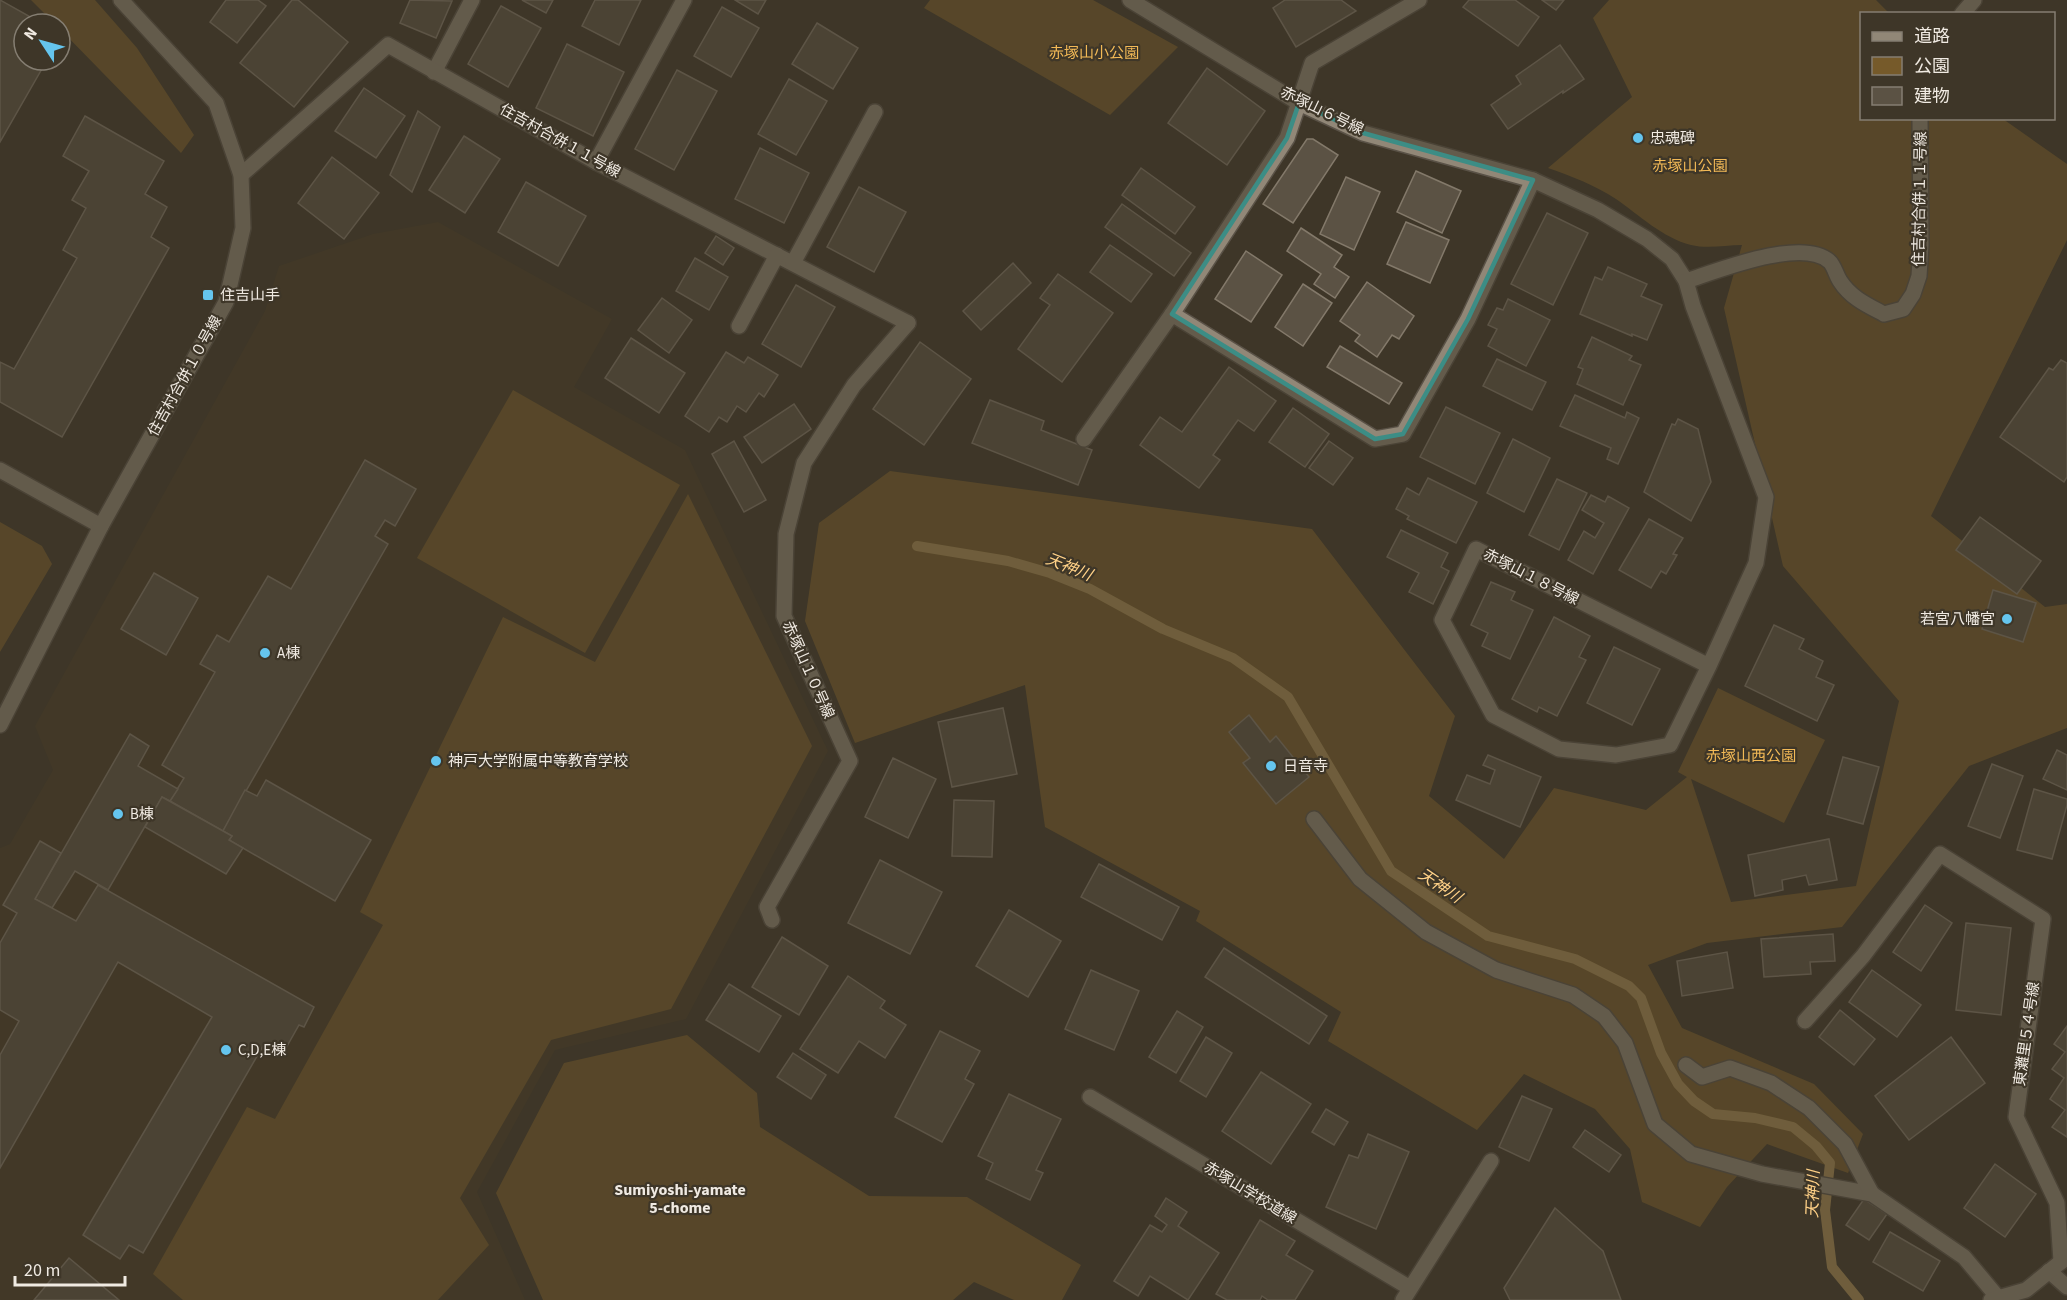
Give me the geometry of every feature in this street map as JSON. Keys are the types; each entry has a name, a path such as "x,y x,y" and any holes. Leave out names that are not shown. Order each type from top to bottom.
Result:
{"street":[{"path":"434,72 472,0"},
{"path":"596,162 684,0"},
{"name":"赤塚山６号線","path":"1130,0 1299,103 1363,133 1533,180"},
{"path":"1084,439 1172,314 1287,138 1312,63 1419,0"},
{"path":"1964,12 1974,0"},
{"name":"住吉村合併１０号線","path":"0,725 101,526 226,302 243,228 241,175 216,103 126,2"},
{"name":"住吉村合併１１号線","path":"241,175 388,45 596,162 908,322"},
{"path":"793,263 875,112"},
{"name":"住吉村合併１１号線","path":"1686,281 1750,260 1809,252 1830,261 1840,282 1859,302 1884,314 1903,309 1914,294 1919,276 1920,120"},
{"path":"1172,314 1375,439 1403,434 1468,319 1533,180 1598,210 1647,239 1672,259 1686,281"},
{"path":"739,326 777,255"},
{"name":"赤塚山１８号線","path":"1686,281 1693,306 1766,497 1756,563 1709,666 1670,745 1616,755 1559,748 1492,715 1442,620 1476,549 1709,666"},
{"name":"赤塚山１０号線","path":"772,920 767,908 850,760 784,616 786,534 804,464 854,385 908,322"},
{"path":"0,470 101,526"},
{"path":"1314,819 1360,879 1426,932 1496,970 1573,995 1604,1017 1625,1043 1655,1124 1691,1154 1762,1174 1872,1194 1964,1257 1996,1299 2026,1290 2059,1263 2067,1287"},
{"name":"東灘里５４号線","path":"1805,1021 1863,956 1940,854 2043,919 2016,1117 2057,1203 2059,1263"},
{"path":"1686,1065 1702,1077 1730,1068 1771,1083 1809,1108 1845,1144 1872,1194"},
{"name":"赤塚山学校道線","path":"1090,1097 1406,1294 1491,1161"}],"highlighted area":[{"path":"1299,103 1363,133 1533,180 1468,319 1403,434 1375,439 1172,314 1287,138"}],"shaded area":[{"name":"神戸大学附属中等教育学校","path":"438,222 612,319 574,387 685,450 828,751 686,1019 555,1050 477,1192 525,1300 0,1300 0,848 10,844 53,770 35,726 265,311 279,266 373,234"}],"green space":[{"path":"31,0 95,0 137,48 194,135 181,153 72,41 72,12 43,12"},
{"name":"赤塚山小公園","path":"930,0 1093,0 1178,47 1110,115 924,8"},
{"path":"1609,0 1876,0 1888,12 1860,12 1860,120 2004,120 2067,164 2067,240 1931,516 2045,607 2067,604 2067,728 1969,766 1842,927 1707,943 1648,965 1682,1028 1814,1084 1863,1134 1848,1173 1767,1144 1727,1187 1700,1227 1642,1202 1630,1149 1595,1109 1524,1074 1477,1130 1328,1041 1341,1012 1196,921 1200,911 1045,827 1025,685 855,743 805,621 819,523 890,471 1312,529 1455,716 1429,796 1504,859 1554,788 1646,810 1687,777 1678,772 1718,688 1825,740 1784,823 1691,779 1731,902 1856,886 1899,701 1783,566 1724,308 1742,245 1704,247 1681,242 1661,232 1600,189 1548,168 1632,97 1593,18"},
{"path":"513,390 680,485 585,653 417,558"},
{"path":"688,494 812,746 671,1009 551,1040 460,1198 489,1245 438,1300 183,1300 153,1274 247,1107 275,1119 383,925 360,912 503,617 595,662"},
{"path":"0,522 42,546 52,564 0,652"},
{"path":"687,1035 757,1093 760,1127 869,1196 967,1197 1081,1265 1062,1300 1014,1300 974,1282 953,1300 543,1300 496,1193 564,1063"}],"building":[{"path":"0,0 22,12 12,12 12,72 40,72 0,142"},
{"path":"226,0 258,0 266,6 237,43 210,22"},
{"path":"292,0 298,0 348,42 294,107 240,63"},
{"path":"410,0 452,1 436,38 400,23"},
{"path":"522,0 553,0 546,13"},
{"path":"595,0 641,0 619,45 582,26"},
{"path":"735,0 766,0 758,14"},
{"path":"1285,0 1341,0 1356,11 1296,47 1273,8"},
{"path":"1469,0 1515,0 1539,17 1518,46 1463,7"},
{"path":"1542,0 1564,0 1556,10"},
{"path":"501,6 541,28 508,87 468,64"},
{"path":"722,7 759,28 731,77 694,56"},
{"path":"817,23 858,48 833,89 792,64"},
{"path":"567,44 624,72 593,136 536,108"},
{"path":"1560,45 1584,79 1508,129 1491,105 1521,84 1516,76"},
{"path":"1207,68 1265,111 1227,165 1168,123"},
{"path":"677,70 717,91 674,170 635,149"},
{"path":"789,79 827,101 796,155 758,134"},
{"path":"364,88 405,116 376,158 335,131"},
{"path":"418,111 440,127 412,192 390,175"},
{"path":"85,116 164,161 145,194 167,207 151,237 169,248 62,437 0,402 0,362 14,369 77,258 63,250 86,208 72,200 89,171 63,156"},
{"path":"464,136 500,159 465,213 429,190"},
{"path":"1307,139 1313,139 1338,155 1293,223 1263,204"},
{"path":"760,148 809,173 784,223 735,199"},
{"path":"332,157 379,193 344,239 298,203"},
{"path":"1141,168 1195,207 1175,234 1122,195"},
{"path":"1416,171 1461,191 1442,233 1397,212"},
{"path":"1346,177 1380,192 1354,250 1320,234"},
{"path":"526,182 586,216 558,266 498,232"},
{"path":"859,187 906,212 874,272 827,247"},
{"path":"1122,204 1191,253 1174,276 1105,227"},
{"path":"1547,213 1588,233 1553,305 1511,284"},
{"path":"1406,222 1449,240 1430,283 1387,264"},
{"path":"1301,228 1342,255 1334,267 1349,277 1335,298 1314,284 1321,274 1287,251"},
{"path":"716,236 734,248 723,265 705,253"},
{"path":"1110,245 1152,274 1131,302 1090,272"},
{"path":"1246,251 1282,275 1251,322 1215,299"},
{"path":"695,258 728,277 709,310 676,291"},
{"path":"1013,263 1031,283 981,330 963,311"},
{"path":"1608,267 1647,284 1641,296 1662,305 1647,340 1580,314 1595,277 1602,280"},
{"path":"1058,274 1113,313 1062,382 1018,349 1050,305 1040,298"},
{"path":"1367,282 1414,316 1399,339 1392,335 1377,357 1355,341 1360,335 1340,321"},
{"path":"1303,284 1332,303 1303,346 1275,327"},
{"path":"796,285 835,307 801,367 762,344"},
{"path":"662,298 692,320 669,353 638,330"},
{"path":"1508,299 1550,320 1526,366 1488,346 1497,329 1488,325 1497,308 1503,310"},
{"path":"1592,337 1632,356 1629,360 1641,365 1623,405 1577,384 1583,369 1578,367"},
{"path":"631,338 685,373 659,413 605,378"},
{"path":"920,342 971,379 924,445 873,409"},
{"path":"1340,346 1402,383 1389,404 1327,367"},
{"path":"726,352 744,363 748,357 778,375 764,397 759,393 746,412 737,406 727,422 719,417 709,432 685,416"},
{"path":"1497,359 1546,382 1532,410 1483,386"},
{"path":"2061,360 2067,363 2067,477 2064,482 2000,437 2049,368 2053,370"},
{"path":"1229,367 1276,401 1254,431 1238,420 1213,455 1220,460 1199,488 1140,445 1160,417 1182,432"},
{"path":"1575,395 1625,418 1627,412 1639,418 1618,464 1607,459 1611,448 1560,426"},
{"path":"990,400 1044,421 1041,430 1092,450 1078,485 972,443"},
{"path":"794,404 811,429 762,463 744,437"},
{"path":"1446,407 1500,433 1475,484 1420,457"},
{"path":"1293,408 1329,434 1305,467 1269,442"},
{"path":"1678,419 1698,429 1711,482 1691,521 1644,492 1672,424 1675,425"},
{"path":"1513,439 1550,458 1524,512 1487,493"},
{"path":"734,441 766,500 744,512 712,454"},
{"path":"1329,441 1353,458 1333,485 1309,468"},
{"name":"A棟","path":"365,460 416,489 395,526 385,520 375,536 388,544 223,831 170,801 184,778 162,765 215,672 200,664 217,635 229,642 268,576 291,589"},
{"path":"1428,478 1477,502 1456,543 1407,519 1409,516 1396,509 1407,488 1419,495"},
{"path":"1557,479 1587,493 1559,550 1529,535"},
{"path":"1591,495 1605,502 1608,496 1629,508 1593,574 1568,560 1584,531 1595,538 1604,523 1582,510"},
{"path":"1980,517 2041,561 2017,594 1956,550"},
{"path":"1649,519 1683,538 1673,554 1677,555 1666,574 1661,571 1651,588 1619,570"},
{"path":"1401,530 1448,553 1441,567 1449,571 1433,604 1409,592 1419,573 1387,557"},
{"path":"154,573 198,598 166,655 121,629"},
{"path":"1491,582 1515,592 1511,600 1533,610 1510,659 1482,646 1488,633 1471,625"},
{"path":"1993,590 2036,603 2023,642 1982,629"},
{"path":"1554,617 1590,636 1579,657 1586,660 1557,716 1539,707 1537,712 1512,699"},
{"path":"1774,625 1804,639 1799,649 1823,661 1816,677 1834,685 1817,721 1745,686"},
{"path":"1614,647 1660,669 1632,725 1587,703"},
{"path":"1003,708 1017,774 952,787 938,722"},
{"path":"1249,715 1270,742 1276,736 1309,777 1276,804 1243,763 1250,758 1229,732"},
{"name":"B棟","path":"130,734 149,746 138,766 178,789 170,801 162,797 108,890 75,871 52,908 35,899"},
{"path":"2057,750 2067,755 2067,790 2043,779"},
{"path":"1488,755 1541,777 1520,827 1456,800 1467,775 1490,784 1495,770 1483,765"},
{"path":"1843,757 1879,767 1863,824 1827,814"},
{"path":"893,758 936,779 908,838 865,817"},
{"path":"1992,764 2023,776 2000,838 1968,826"},
{"path":"266,780 371,840 335,901 229,840 232,836 223,831 245,790 257,796"},
{"path":"2034,789 2067,799 2052,859 2017,850"},
{"path":"162,797 232,836 229,840 243,848 226,874 145,827"},
{"path":"954,800 994,801 992,857 952,856"},
{"path":"1829,839 1837,880 1809,885 1806,875 1782,880 1783,890 1755,896 1748,855"},
{"name":"C,D,E棟","path":"40,841 61,853 35,899 76,921 98,885 314,1007 304,1027 299,1025 282,1055 263,1046 143,1253 129,1245 120,1259 83,1235 212,1017 118,962 0,1168 0,1055 19,1021 0,1010 0,943 17,913 3,905"},
{"path":"880,860 942,892 910,954 848,923"},
{"path":"1099,864 1179,907 1162,940 1081,897"},
{"path":"1925,905 1952,923 1921,971 1893,952"},
{"path":"1009,910 1061,941 1028,997 976,966"},
{"path":"1966,923 2011,928 2001,1015 1956,1010"},
{"path":"1833,934 1835,961 1810,962 1811,974 1764,977 1761,939"},
{"path":"782,937 828,966 799,1015 752,987"},
{"path":"1224,948 1327,1016 1309,1044 1205,977"},
{"path":"1727,952 1733,988 1682,996 1677,961"},
{"path":"1091,970 1139,991 1114,1050 1065,1029"},
{"path":"1872,970 1921,1005 1897,1037 1849,1002"},
{"path":"848,976 885,1001 880,1008 906,1025 885,1058 859,1041 838,1073 800,1049"},
{"path":"729,984 781,1016 759,1052 706,1020"},
{"path":"1840,1010 1875,1039 1854,1065 1819,1037"},
{"path":"1177,1011 1203,1027 1176,1073 1149,1057"},
{"path":"2067,1026 2067,1137 2052,1127 2065,1110 2050,1099 2064,1078 2052,1069 2065,1052 2054,1044"},
{"path":"940,1031 980,1051 965,1079 974,1084 942,1142 895,1117"},
{"path":"1206,1037 1232,1053 1206,1097 1180,1081"},
{"path":"1951,1037 1985,1083 1909,1140 1875,1096"},
{"path":"793,1053 826,1075 811,1099 777,1077"},
{"path":"1261,1072 1311,1104 1271,1164 1222,1131"},
{"path":"1009,1094 1061,1119 1036,1170 1043,1173 1030,1200 986,1179 993,1163 978,1156"},
{"path":"1522,1096 1552,1109 1529,1161 1499,1147"},
{"path":"1326,1109 1348,1122 1334,1145 1312,1132"},
{"path":"1585,1130 1621,1155 1609,1172 1573,1147"},
{"path":"1368,1134 1409,1152 1376,1229 1326,1207 1349,1155 1358,1158"},
{"path":"1995,1164 2036,1194 2005,1237 1964,1208"},
{"path":"1166,1198 1187,1212 1178,1226 1219,1253 1188,1300 1150,1276 1138,1296 1114,1281 1150,1225 1162,1232 1167,1225 1155,1216"},
{"path":"1864,1199 1887,1214 1869,1240 1846,1225"},
{"path":"1555,1208 1603,1251 1621,1300 1510,1300 1504,1288"},
{"path":"1260,1220 1295,1241 1286,1255 1313,1271 1295,1300 1268,1300 1262,1296 1260,1300 1227,1300 1216,1294"},
{"path":"1890,1232 1940,1261 1923,1291 1873,1262"},
{"path":"69,1258 119,1300 34,1300"}],"waterway":[{"name":"天神川","path":"917,546 1008,561 1050,573 1090,589 1163,629 1233,658 1288,697 1391,871 1488,936 1575,959 1629,986 1641,998 1661,1053 1678,1084 1694,1101 1713,1114 1755,1118 1793,1127 1816,1146 1830,1163 1825,1210 1832,1267 1859,1300"}],"place":[{"name":"忠魂碑","path":"1638,138"},
{"name":"住吉山手","path":"208,295"},
{"name":"若宮八幡宮","path":"2007,619"},
{"name":"A棟","path":"265,653"},
{"name":"神戸大学附属中等教育学校","path":"436,761"},
{"name":"日音寺","path":"1271,766"},
{"name":"B棟","path":"118,814"},
{"name":"C,D,E棟","path":"226,1050"}],"district":[{"name":"Sumiyoshi-yamate 5-chome","path":"680,1199"}],"park label":[{"name":"赤塚山公園","path":"1690,166"},
{"name":"赤塚山西公園","path":"1751,756"}]}
